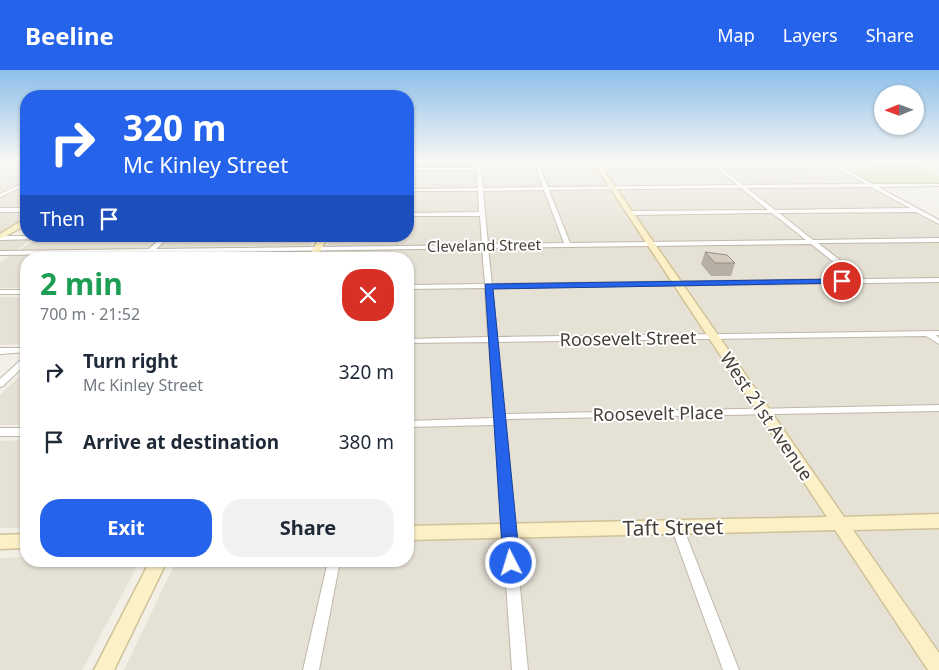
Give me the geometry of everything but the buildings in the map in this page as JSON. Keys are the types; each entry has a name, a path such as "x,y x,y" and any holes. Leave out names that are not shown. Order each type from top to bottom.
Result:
{"street":[{"path":"0,196 12,190"},
{"path":"480,190 520,670"},
{"path":"547,190 567,244"},
{"name":"West 21st Avenue","path":"613,190 939,670"},
{"path":"747,190 862,281"},
{"path":"880,190 939,222"},
{"path":"0,210 20,210"},
{"path":"629,213 916,210"},
{"path":"414,215 482,214"},
{"path":"0,238 20,226"},
{"path":"0,238 20,238"},
{"name":"Cleveland Street","path":"51,252 939,240"},
{"path":"152,250 160,242"},
{"path":"316,252 321,242"},
{"name":"Cleveland Street","path":"0,253 20,253"},
{"path":"414,287 939,280"},
{"path":"0,292 20,292"},
{"path":"928,333 939,342"},
{"name":"Roosevelt Street","path":"414,341 939,333"},
{"path":"0,351 20,350"},
{"path":"0,384 20,366"},
{"name":"Roosevelt Place","path":"414,424 493,422 507,416 939,408"},
{"path":"0,432 20,432"},
{"name":"Taft Street","path":"414,533 939,521"},
{"path":"677,527 731,670"},
{"path":"0,542 20,541"},
{"path":"104,670 156,567"},
{"path":"310,670 333,567"}],"shaded area":[{"path":"0,190 20,190 20,221 0,233"},
{"path":"414,190 873,190 939,226 939,670 124,670 173,567 414,567 414,252 324,252 328,242 414,242"},
{"path":"3,240 20,240 20,242 28,242 14,251 0,251 0,242"},
{"path":"31,242 156,242 149,249 19,250"},
{"path":"164,242 312,242 307,252 154,252"},
{"path":"11,255 20,255 20,288 0,288 0,262"},
{"path":"0,297 20,297 20,344 0,345"},
{"path":"20,376 20,425 0,425 0,395"},
{"path":"20,440 20,528 0,528 0,441"},
{"path":"20,557 20,567 137,567 82,670 0,670 0,558"}],"route":[{"path":"511,563 488,286 842,281"}]}
